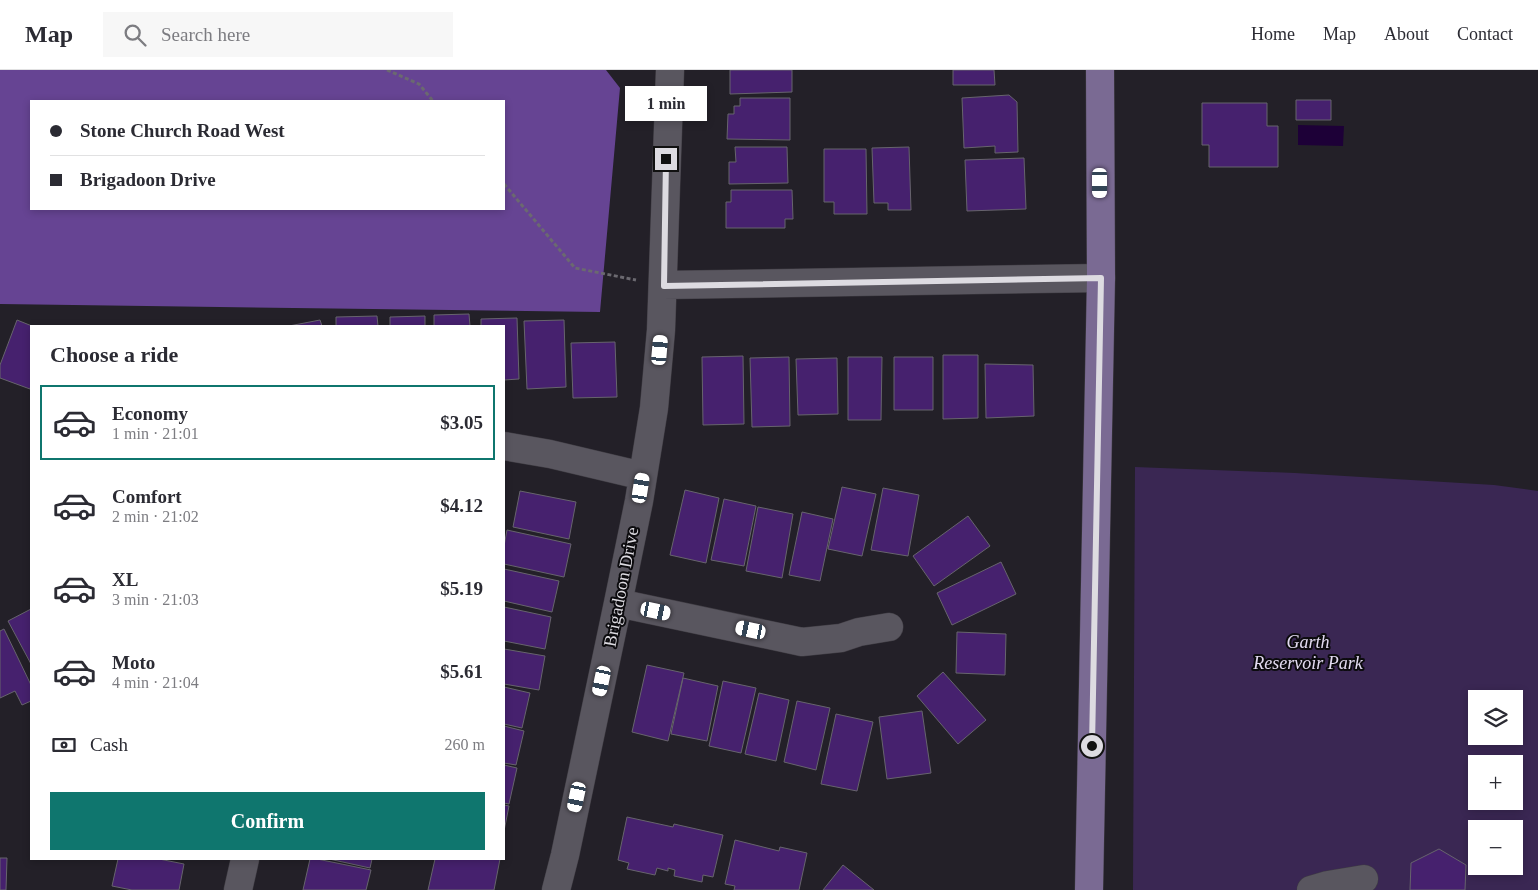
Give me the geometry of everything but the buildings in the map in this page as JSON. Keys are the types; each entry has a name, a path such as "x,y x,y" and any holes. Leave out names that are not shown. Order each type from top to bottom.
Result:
{"main road":[{"path":"1089,890 1101,278 1100,70"}],"street":[{"name":"Brigadoon Drive","path":"556,890 618,603 643,476 654,408 662,330 670,70"},
{"path":"664,286 1101,278"},
{"path":"505,446 550,454 643,476"},
{"path":"618,603 802,642 841,638 859,632 889,627"},
{"path":"238,890 245,860"},
{"path":"1311,890 1364,879"}],"path":[{"path":"387,70 418,84 432,100"},
{"path":"505,185 575,268 664,286"}],"green space":[{"name":"Garth Reservoir Park","path":"1135,467 1295,473 1494,485 1538,491 1538,890 1133,890"}],"shaded area":[{"path":"0,70 606,70 620,88 600,312 0,304"},
{"path":"1298,125 1344,126 1343,146 1298,145"}],"route":[{"path":"666,159 664,286 1101,278 1092,746"}]}
